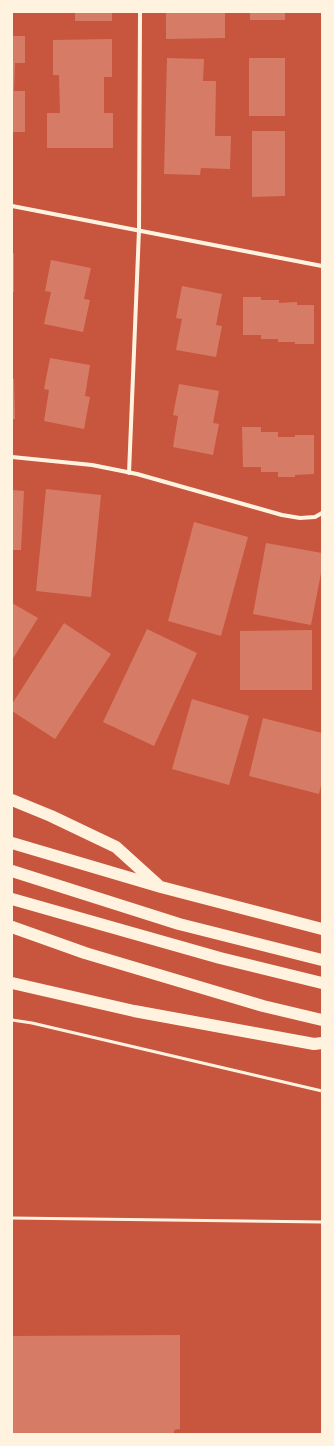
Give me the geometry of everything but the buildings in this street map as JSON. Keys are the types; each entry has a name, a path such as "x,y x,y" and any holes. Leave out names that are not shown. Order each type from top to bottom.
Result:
{"highway":[{"path":"12,800 51,816 116,847 161,887"},
{"path":"12,843 161,887 322,929"},
{"path":"12,871 179,924 322,960"},
{"path":"12,899 220,958 322,983"},
{"path":"12,927 85,953 263,1006 322,1020"},
{"path":"12,982 134,1011 314,1044 322,1043"}],"street":[{"path":"129,473 139,230 140,12"},
{"path":"12,206 322,266"},
{"path":"12,457 92,465 129,473 282,515 300,518 315,516 322,513"}],"lane":[{"path":"12,1020 32,1023 322,1091"},
{"path":"12,1218 322,1222"}]}
